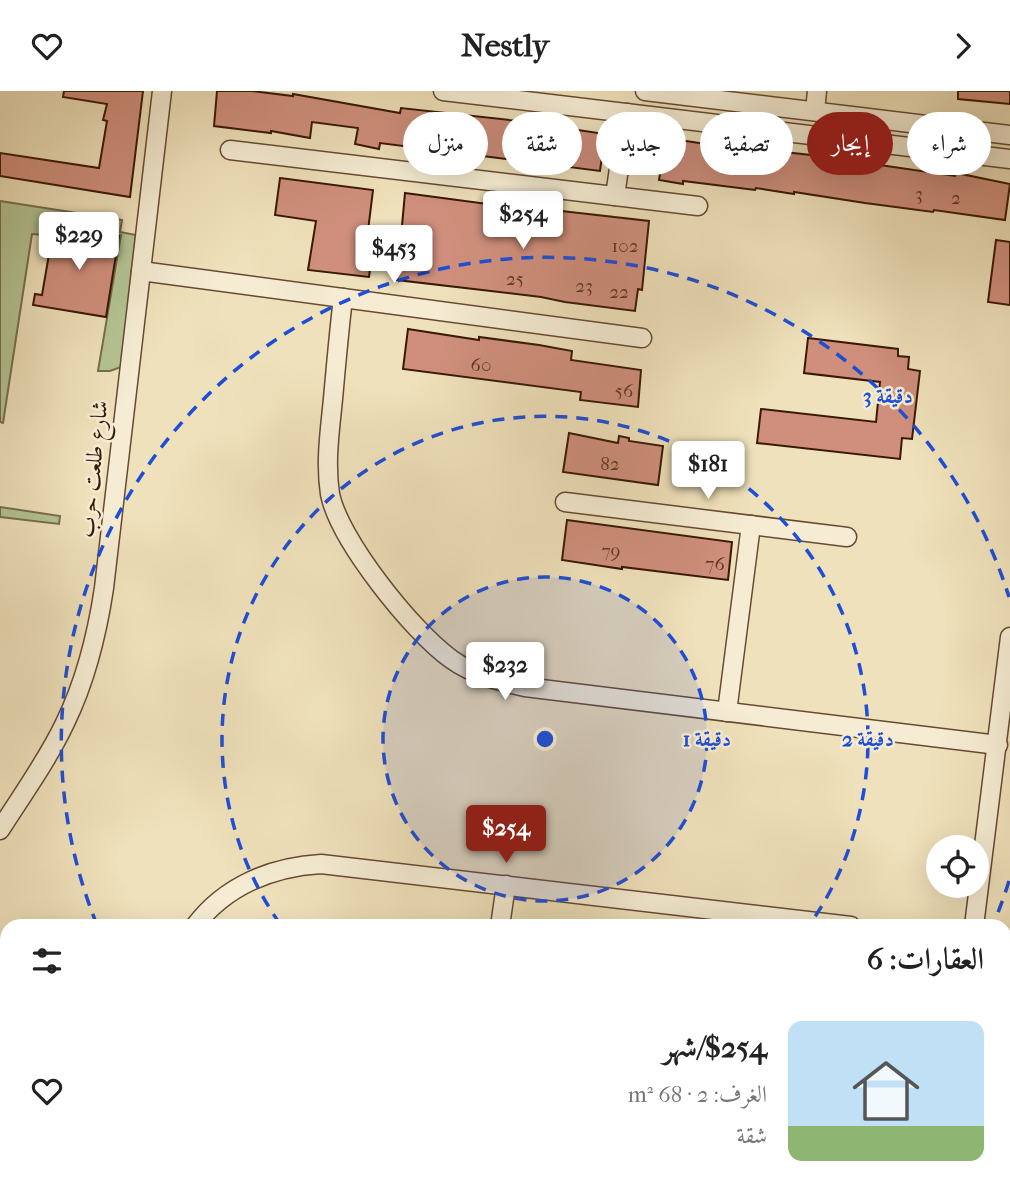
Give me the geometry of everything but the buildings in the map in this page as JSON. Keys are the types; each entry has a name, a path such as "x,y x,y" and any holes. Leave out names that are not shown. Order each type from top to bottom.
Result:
{"street":[{"name":"شارع طلعت حرب","path":"0,830 65,724 94,643 104,588 162,91"},
{"path":"443,91 619,112"},
{"path":"645,91 1010,135"},
{"path":"815,111 817,91"},
{"path":"686,120 1010,159"},
{"path":"230,150 698,207"},
{"path":"615,197 618,175"},
{"path":"141,271 642,338"},
{"path":"342,298 327,454 331,496 344,527 363,560 416,626 453,660 478,674 525,687 998,745"},
{"path":"565,502 847,537"},
{"path":"727,712 751,525"},
{"path":"975,919 1010,637"},
{"path":"201,919 212,906 242,885 272,872 304,865 337,865 506,885 740,919"},
{"path":"501,919 506,885"}],"green space":[{"path":"0,201 122,220 120,232 136,235 121,367 98,371 121,235 46,223 44,235 32,234 3,423 0,422"},
{"path":"0,507 60,516 59,524 0,517"}]}
